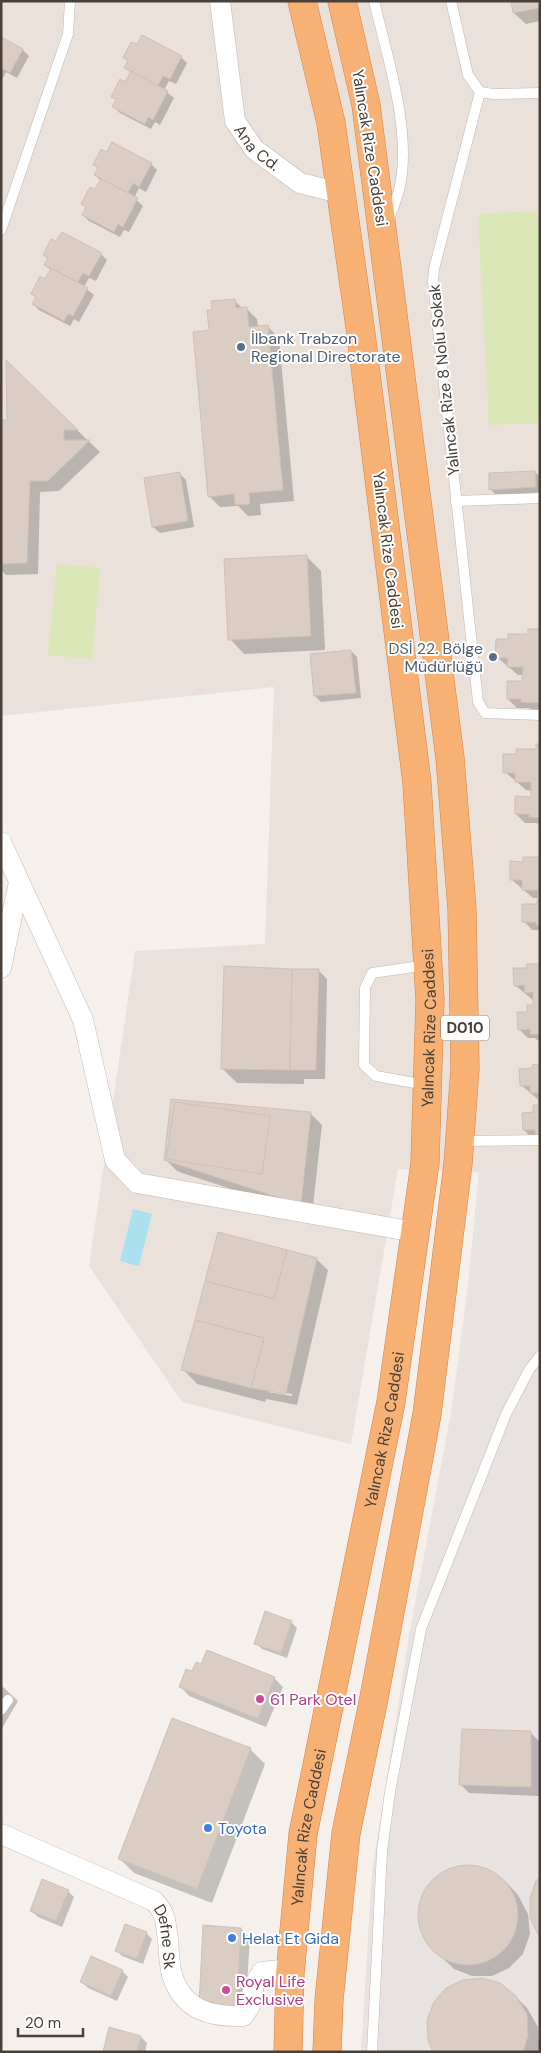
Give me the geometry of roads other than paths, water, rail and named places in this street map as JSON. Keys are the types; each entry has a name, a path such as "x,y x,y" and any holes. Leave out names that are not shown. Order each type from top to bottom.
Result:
{"highway":[{"name":"Yalıncak Rize Caddesi","path":"288,2052 290,1969 304,1834 391,1402 425,1163 430,1000 417,783 361,334 331,123 302,1"},
{"name":"Yalıncak Rize Caddesi","path":"328,2052 329,2000 346,1833 373,1703 427,1414 460,1141 465,1068 462,910 450,758 366,105 342,1"}],"street":[{"name":"Ana Cd.","path":"220,1 235,121 254,150 300,183 340,193"},
{"path":"1,842 83,1020 115,1160 137,1183 415,1232"},
{"path":"1,968 18,882"},
{"name":"Defne Sk","path":"1,1834 154,1901 164,1912 172,1974 181,1996 201,2011 223,2016 243,2016 250,2006 254,1985 262,1972 290,1969"}],"lane":[{"path":"1,230 68,34 70,1"},
{"path":"374,1 394,84 403,145 400,189 383,234"},
{"path":"451,1 468,75 480,92 493,94 540,93"},
{"name":"Yalıncak Rize 8 Nolu Sokak","path":"480,92 433,282 478,702 485,713 540,714"},
{"path":"456,501 540,498"},
{"path":"428,965 372,973 365,988 364,1065 376,1076 428,1085"},
{"path":"460,1141 540,1140"},
{"path":"372,2052 382,1851 390,1792 421,1629 506,1414 529,1370 540,1356"},
{"path":"1,1710 8,1700"}],"water":[{"path":"133,1209 152,1214 139,1266 120,1261"}],"place":[{"name":"İlbank Trabzon Regional Directorate","path":"241,347"},
{"name":"DSİ 22. Bölge Müdürlüğü","path":"493,657"},
{"name":"61 Park Otel","path":"260,1699"},
{"name":"Toyota","path":"208,1828"},
{"name":"Helat Et Gida","path":"232,1938"},
{"name":"Royal Life Exclusive","path":"226,1990"}]}
